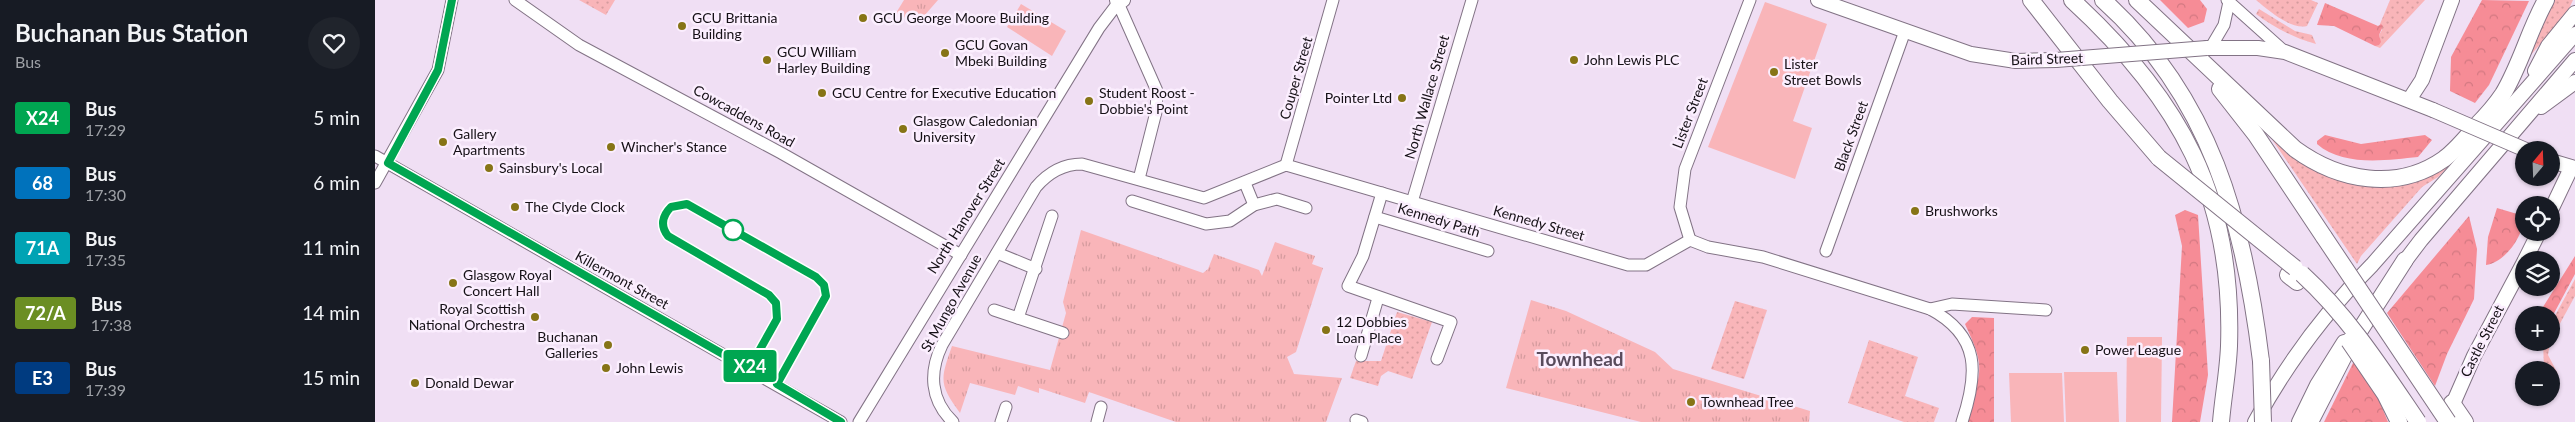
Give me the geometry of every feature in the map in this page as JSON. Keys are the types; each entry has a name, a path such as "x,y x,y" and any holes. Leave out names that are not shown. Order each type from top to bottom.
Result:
{"highway":[{"path":"2031,0 2110,101 2159,158 2217,216 2328,299 2360,337 2418,422"},
{"path":"2072,0 2117,43 2142,72 2185,138 2206,182 2221,231 2229,301 2229,348 2221,422"},
{"path":"2103,0 2155,56 2187,105 2214,156 2232,207 2244,251 2261,361 2263,422"},
{"path":"2137,0 2278,134 2315,162 2357,178 2395,178 2417,173 2442,160 2462,142 2495,106 2509,83 2534,22 2546,0"},
{"path":"2161,22 2235,107 2447,422"},
{"path":"2311,422 2346,352 2405,260"},
{"path":"2295,275 2349,340 2385,394 2399,422"},
{"path":"2452,404 2465,422"}],"main road":[{"name":"Baird Street","path":"1818,0 1971,54 1998,60 2055,60 2209,48 2259,48 2285,52 2409,100 2515,145"},
{"path":"2409,100 2422,80 2451,1"},
{"path":"2525,90 2548,46 2575,13"},
{"path":"2255,422 2279,382 2345,292 2372,265 2575,34"},
{"path":"2299,422 2317,385 2349,334 2405,260 2575,60"},
{"path":"2519,124 2575,82"},
{"path":"2559,196 2573,168 2560,164"},
{"name":"Castle Street","path":"2447,422 2452,404 2474,356 2515,278"}],"street":[{"path":"375,183 388,163 438,70 452,0"},
{"name":"Cowcaddens Road","path":"515,0 579,45 781,152 961,255"},
{"name":"Couper Street","path":"1286,165 1333,0"},
{"name":"North Wallace Street","path":"1412,202 1472,0"},
{"name":"Lister Street","path":"1690,240 1680,207 1685,169 1750,0"},
{"path":"1120,1 1157,92 1156,112 1139,179 1204,198 1286,165"},
{"name":"North Hanover Street","path":"859,422 1099,28 1120,1"},
{"path":"2209,48 2224,25 2228,1"},
{"path":"2228,1 2285,52"},
{"name":"Black Street","path":"1826,250 1905,31"},
{"name":"Killermont Street","path":"375,156 841,422"},
{"name":"St Mungo Avenue","path":"953,422 943,411 935,397 934,365 942,345 1036,187 1048,175 1063,166 1072,164 1089,165 1139,179"},
{"name":"Kennedy Street","path":"1286,165 1638,266 1657,261 1690,240"},
{"path":"1245,183 1254,205"},
{"name":"Kennedy Path","path":"1382,193 1375,217 1488,251"},
{"path":"1132,201 1206,224 1229,221 1254,205 1277,199 1306,208"},
{"path":"1018,318 1036,269 1052,216"},
{"path":"1375,217 1363,256 1348,286 1451,322 1437,360"},
{"path":"1690,240 1708,247 1735,250 1763,257 1930,309 1945,317 1953,325 1970,350 1973,364 1973,388 1962,422"},
{"name":"St Mungo Avenue","path":"997,253 1036,269"},
{"path":"1361,356 1378,298"},
{"path":"1930,309 1952,304 2046,310"},
{"path":"994,310 1063,333"},
{"path":"1097,422 1101,407"},
{"path":"1001,422 1006,408"}],"green space":[{"path":"579,0 615,0 606,15"},
{"path":"904,0 938,0 917,24 896,13"},
{"path":"2160,0 2200,0 2207,9 2204,22 2188,28"},
{"path":"2256,0 2311,0 2318,3 2307,26 2301,26 2294,25 2280,18"},
{"path":"2390,0 2425,0 2380,48 2375,46 2380,39 2379,35 2382,30 2380,24"},
{"path":"2482,0 2529,1 2489,85 2475,103 2450,91 2451,57"},
{"path":"2548,0 2573,0 2567,13 2530,56"},
{"name":"Lister Street Bowls","path":"1765,2 1827,24 1793,121 1812,128 1795,179 1708,147"},
{"path":"2325,3 2378,26 2381,24 2383,26 2379,35 2381,42 2379,45 2375,46 2334,26 2317,25"},
{"path":"1021,4 1066,31 1052,56 1007,27"},
{"path":"2259,9 2295,31 2312,35 2316,44 2284,32 2256,14"},
{"path":"2267,132 2348,180 2452,163 2438,177 2422,187 2361,256 2357,264"},
{"path":"2325,135 2361,144 2425,135 2432,140 2418,157 2366,160 2339,156 2328,151 2317,144 2317,141"},
{"path":"2497,208 2515,213 2516,241 2500,259 2486,265 2488,237"},
{"path":"2185,210 2198,215 2208,375 2200,422 2172,422 2182,246 2175,215"},
{"path":"2469,216 2477,249 2474,299 2447,354 2435,386 2387,313"},
{"path":"1081,230 1203,273 1208,269 1214,254 1259,270 1262,276 1275,242 1315,256 1312,264 1323,268 1296,352 1287,357 1294,374 1342,378 1326,422 1176,422 1089,392 1085,403 1039,388 1039,393 1018,386 1015,395 970,383 960,413 948,395 944,381 945,367 952,346 1050,370 1066,313 1063,302"},
{"path":"2575,256 2575,274 2558,306 2544,306 2550,296 2560,296 2560,280"},
{"path":"2575,279 2575,296 2560,324 2560,306"},
{"path":"1531,300 1566,311 1655,352 1673,369 1810,411 1809,422 1641,422 1506,388"},
{"path":"1735,301 1767,310 1744,379 1711,369"},
{"path":"1397,312 1432,322 1412,379 1388,371 1381,376 1378,386 1350,378 1356,361 1381,361"},
{"path":"1972,317 1994,318 1994,422 1968,422 1970,406 1979,373 1976,351 1965,324"},
{"path":"2127,337 2162,337 2161,422 2126,422"},
{"path":"1869,340 1918,357 1905,396 1939,408 1934,422 1904,422 1848,403"},
{"path":"2543,351 2549,351 2548,355 2551,361 2544,361"},
{"path":"2353,363 2357,363 2377,395 2388,422 2324,422"},
{"path":"2064,372 2117,372 2119,422 2066,422"},
{"path":"2009,373 2062,373 2064,422 2011,422"}],"bus line":[{"name":"X24","path":"452,0 438,70 388,163 567,267 749,369 777,319 779,314 776,303 769,295 672,240 663,227 664,216 671,207 681,203 687,204 782,257 821,280 826,290 826,296 825,301 777,384 841,422"}],"place":[{"name":"GCU George Moore Building","path":"863,18"},
{"name":"GCU Brittania Building","path":"682,26"},
{"name":"GCU Govan Mbeki Building","path":"945,53"},
{"name":"GCU William Harley Building","path":"767,60"},
{"name":"John Lewis PLC","path":"1574,60"},
{"name":"Lister Street Bowls","path":"1774,72"},
{"name":"GCU Centre for Executive Education","path":"822,93"},
{"name":"Pointer Ltd","path":"1402,98"},
{"name":"Student Roost - Dobbie's Point","path":"1089,101"},
{"name":"Glasgow Caledonian University","path":"903,129"},
{"name":"Gallery Apartments","path":"443,142"},
{"name":"Wincher's Stance","path":"611,147"},
{"name":"Sainsbury's Local","path":"489,168"},
{"name":"The Clyde Clock","path":"515,207"},
{"name":"Brushworks","path":"1915,211"},
{"name":"Glasgow Royal Concert Hall","path":"453,283"},
{"name":"Royal Scottish National Orchestra","path":"535,317"},
{"name":"12 Dobbies Loan Place","path":"1326,330"},
{"name":"Buchanan Galleries","path":"608,345"},
{"name":"Power League","path":"2085,350"},
{"name":"John Lewis","path":"606,368"},
{"name":"Donald Dewar","path":"415,383"},
{"name":"Townhead Tree","path":"1691,402"}],"district":[{"name":"Townhead","path":"1580,359"}]}
